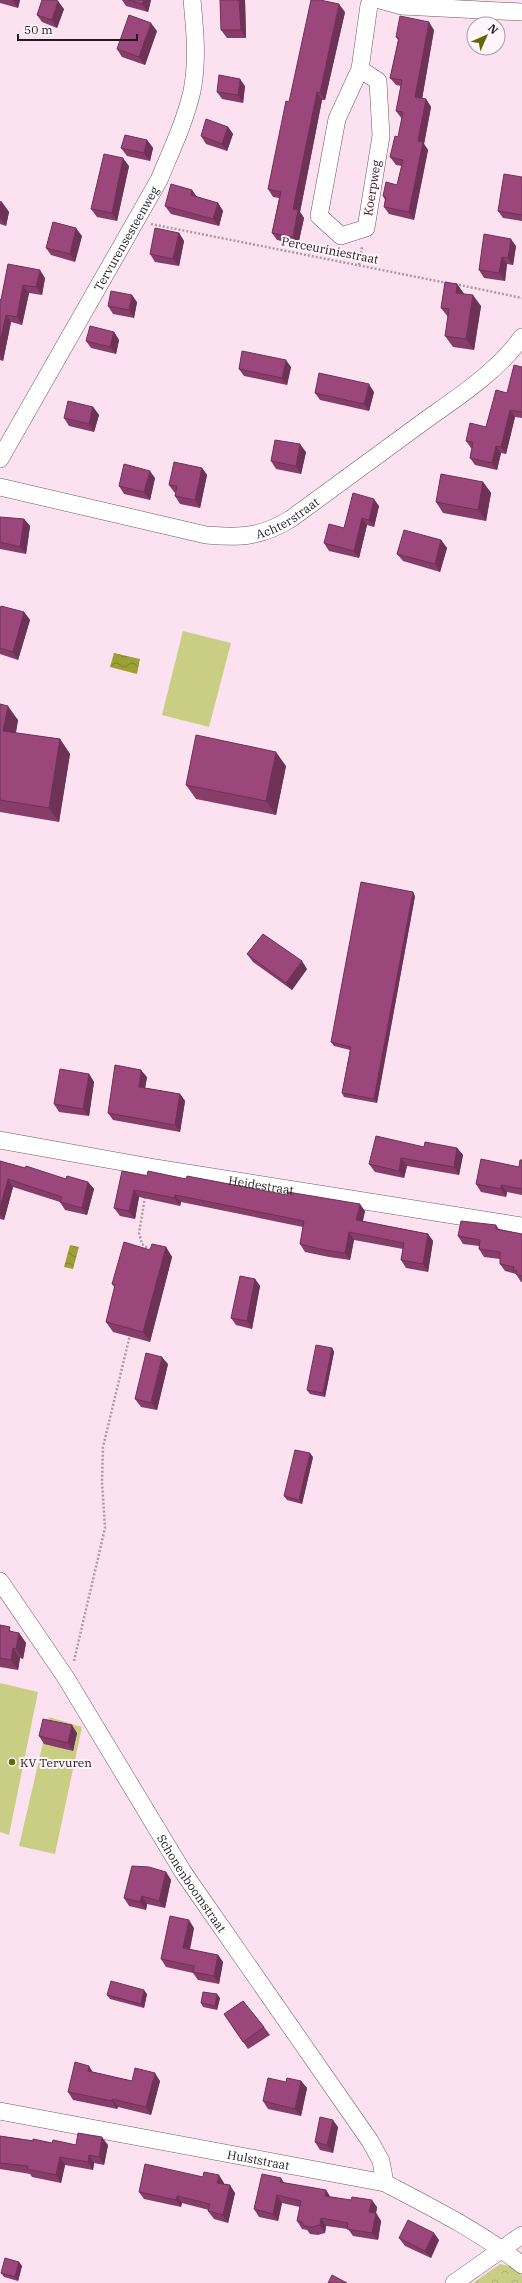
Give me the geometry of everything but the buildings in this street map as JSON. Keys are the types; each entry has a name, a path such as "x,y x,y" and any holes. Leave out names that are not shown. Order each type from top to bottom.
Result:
{"street":[{"name":"Tervurensesteenweg","path":"0,459 159,180 178,135 192,91 196,41 192,0"},
{"name":"Koerpweg","path":"360,69 378,80 381,136 366,228 341,236 319,216 337,119 360,69 369,5 372,0"},
{"path":"380,0 402,6 522,12"},
{"name":"Achterstraat","path":"0,487 206,535 238,538 266,532 292,518 449,403 492,370 514,348 522,337"},
{"name":"Heidestraat","path":"0,1140 150,1167 522,1226"},
{"name":"Schonenboomstraat","path":"0,1581 66,1678 183,1872 370,2141 381,2161 385,2183"},
{"name":"Hulststraat","path":"0,2111 385,2183 436,2210 502,2249"},
{"path":"454,2283 522,2235"},
{"path":"502,2249 522,2264"}],"path":[{"name":"Perceuriniestraat","path":"135,221 522,298"},
{"path":"148,1258 150,1250 142,1244 139,1233 150,1167"},
{"path":"66,1678 74,1662 105,1528 102,1482 103,1447 130,1333"}],"green space":[{"path":"183,631 231,643 209,727 162,715"},
{"name":"KV Tervuren","path":"0,1683 38,1692 9,1835 0,1832"},
{"path":"49,1717 82,1727 55,1854 19,1846"},
{"path":"500,2264 513,2267 522,2275 522,2283 473,2283"}],"water":[{"path":"114,653 140,659 137,674 110,667"},
{"path":"70,1245 79,1247 73,1269 64,1267"}],"place":[{"name":"KV Tervuren","path":"12,1762"}]}
